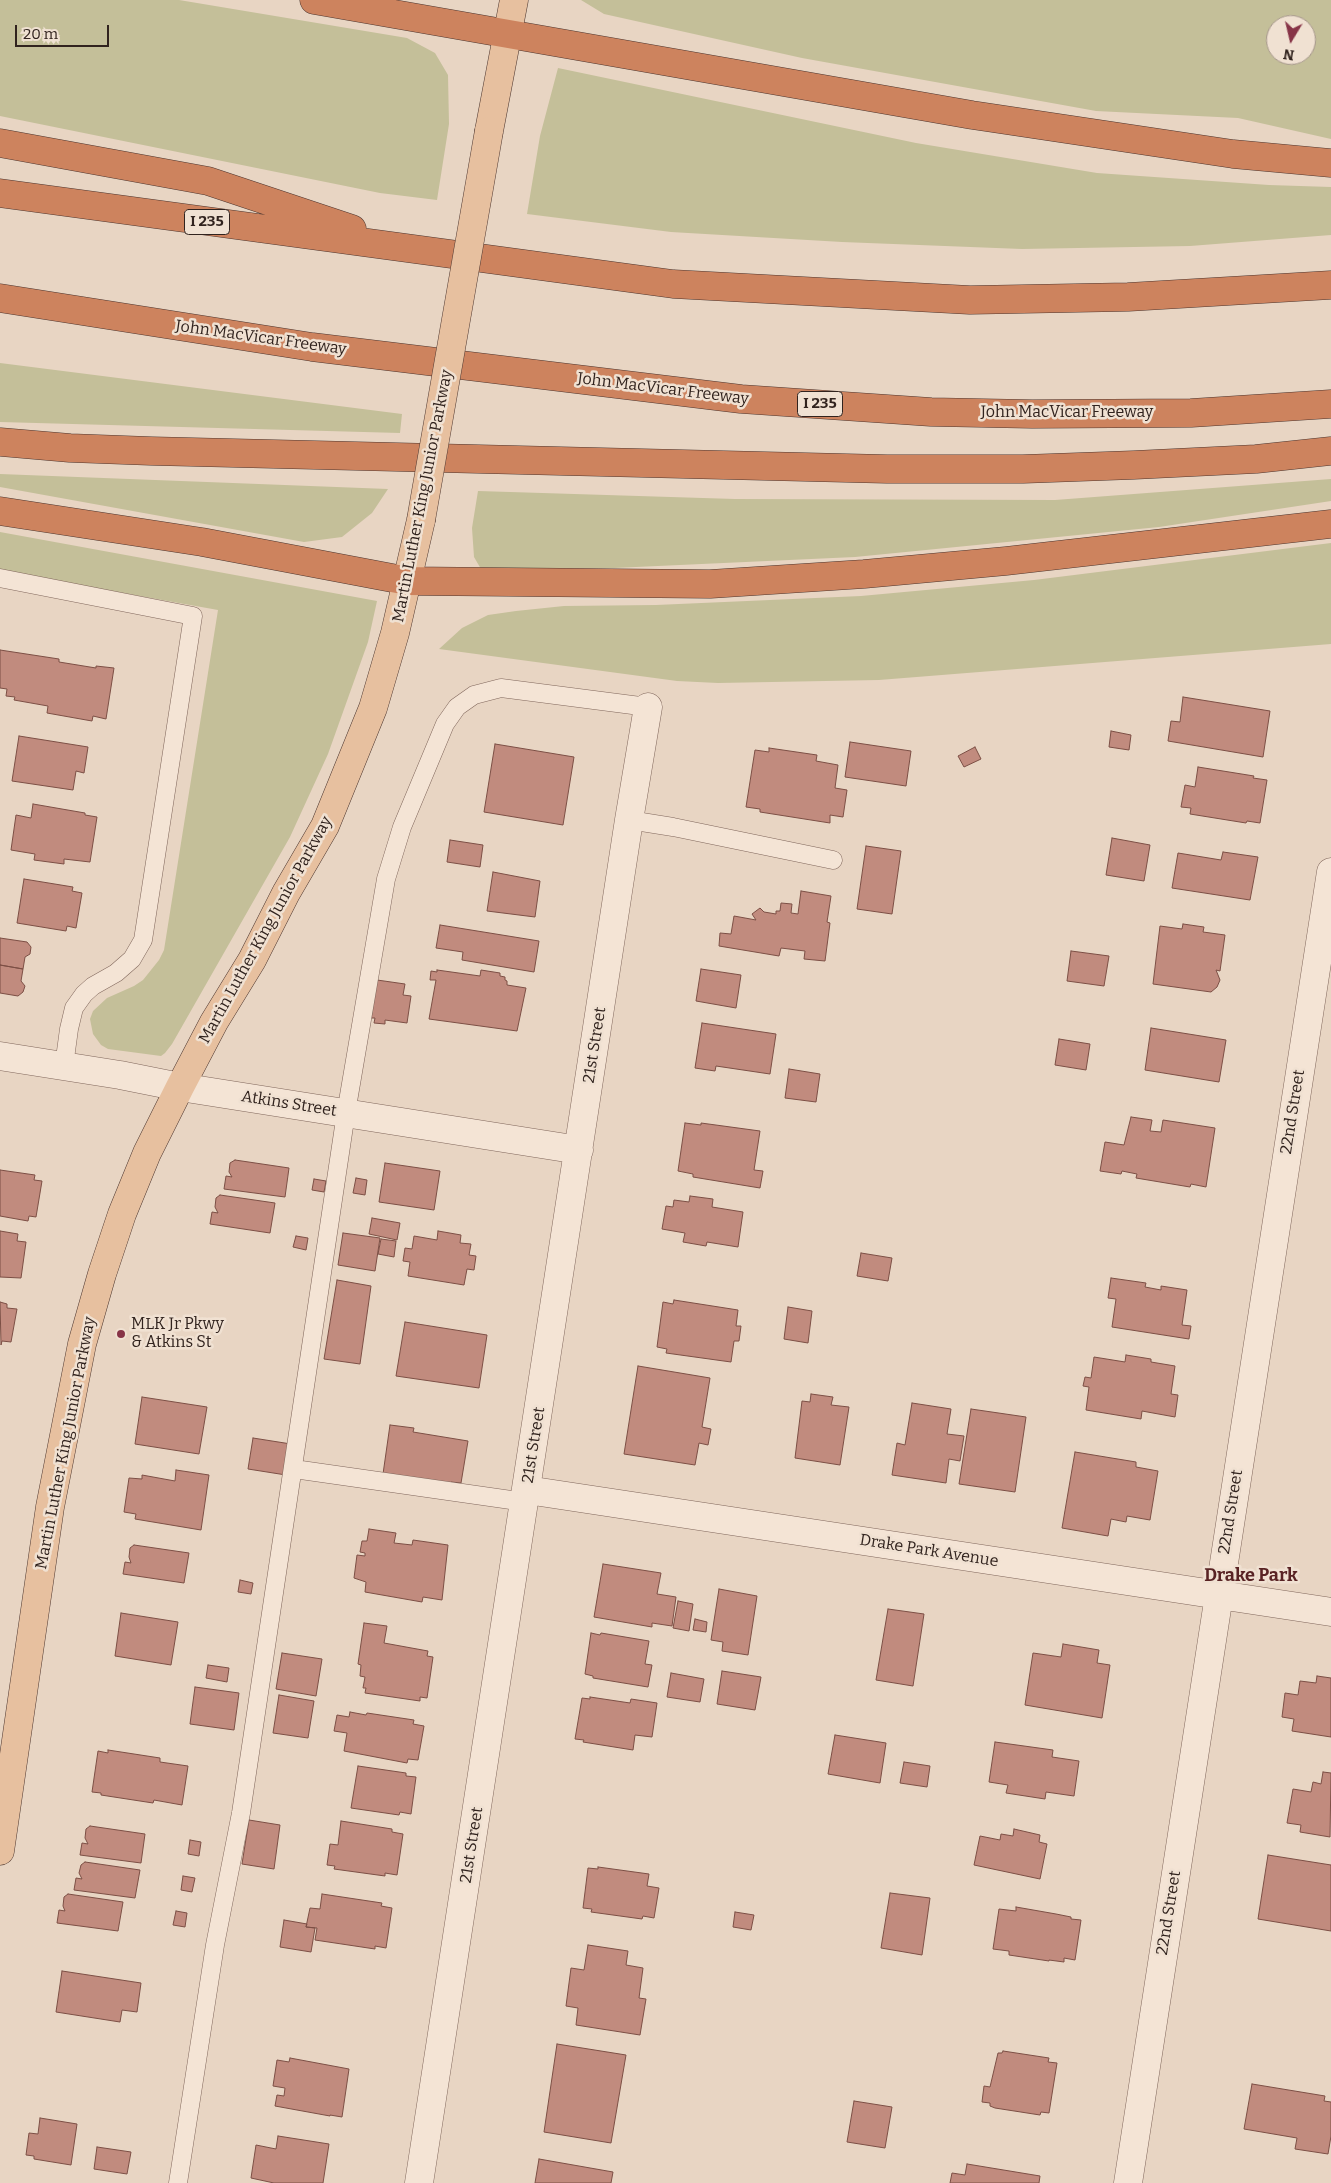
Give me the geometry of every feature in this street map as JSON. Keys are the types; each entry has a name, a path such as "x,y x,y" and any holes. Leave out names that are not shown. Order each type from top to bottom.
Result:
{"highway":[{"path":"314,0 1102,136 1233,154 1331,163"},
{"path":"0,143 208,181 415,250"},
{"name":"I 235","path":"0,194 673,284 970,300 1128,297 1331,285"},
{"name":"John MacVicar Freeway","path":"0,298 312,347 741,399 921,411 1032,414 1191,413 1331,404"},
{"path":"0,315 312,347"},
{"path":"0,442 70,448 332,456 887,469 1023,469 1125,466 1256,459 1331,451"},
{"path":"0,511 202,542 408,581 710,584 864,574 1006,561 1331,524"}],"main road":[{"name":"Martin Luther King Junior Parkway","path":"0,1851 50,1507 82,1344 122,1214 147,1153 214,1022 252,960 286,893 325,826 373,708 392,644 421,520 489,131 514,0"}],"street":[{"name":"21st Street","path":"419,2183 648,707"},
{"name":"22nd Street","path":"1128,2183 1331,872"},
{"name":"Atkins Street","path":"0,1056 180,1087 579,1150"},
{"name":"Drake Park Avenue","path":"526,1496 1219,1594 1331,1612"}],"lane":[{"path":"0,578 193,616 142,940 132,959 116,973 93,986 84,994 74,1008 64,1066"},
{"path":"178,2183 216,1945 241,1813 346,1113 386,879 402,827 446,724 457,707 474,695 502,688 648,707"},
{"path":"629,820 673,827 833,860"},
{"path":"294,1469 526,1496"}],"shaded area":[{"path":"0,0 179,0 407,38 435,53 448,75 449,124 437,200 380,193 0,116"},
{"path":"581,0 1331,0 1331,139 1238,118 1096,111 802,58 604,14"},
{"path":"558,68 916,143 1097,173 1269,185 1331,187 1331,235 1190,246 1022,249 842,242 671,232 527,214 540,136"},
{"path":"0,363 402,414 400,433 0,422"},
{"path":"0,474 388,489 372,513 342,537 304,542 0,487"},
{"path":"1331,479 1331,501 1159,527 855,557 614,568 481,569 474,557 472,528 478,491 735,499 1055,500"},
{"path":"0,532 377,601 368,642 328,754 290,837 172,1044 161,1056 108,1049 101,1045 93,1034 90,1019 93,1011 107,998 143,980 159,960 164,950 218,610 0,571"},
{"path":"1331,543 1331,644 879,680 718,683 677,681 439,649 462,628 488,615 516,611 564,606 656,605 861,596 1034,580"}],"building":[{"path":"0,650 59,659 59,662 96,668 96,666 114,668 106,719 93,716 92,721 47,713 48,706 14,700 15,697 6,696 7,689 0,688"},
{"path":"1183,697 1270,711 1263,757 1168,741 1171,721 1180,722"},
{"path":"1111,731 1131,735 1129,750 1109,747"},
{"path":"19,736 88,747 84,773 76,771 73,790 12,781"},
{"path":"850,742 911,751 906,786 845,777"},
{"path":"495,744 574,757 563,825 484,812"},
{"path":"975,747 981,759 964,767 958,756"},
{"path":"769,748 817,755 816,761 838,765 835,788 847,790 843,817 830,815 830,823 760,812 760,809 746,807 755,750 769,752"},
{"path":"1198,767 1254,776 1253,778 1267,780 1260,823 1247,821 1246,823 1190,814 1191,808 1181,807 1185,785 1195,787"},
{"path":"33,804 85,813 85,815 97,817 90,862 64,859 64,864 34,860 35,854 11,850 16,815 31,818"},
{"path":"1112,838 1150,845 1144,881 1106,875"},
{"path":"450,840 483,845 480,867 447,862"},
{"path":"866,846 901,851 892,914 857,909"},
{"path":"1223,852 1258,857 1250,900 1172,888 1178,853 1221,860"},
{"path":"493,872 540,881 535,917 487,911"},
{"path":"24,879 73,887 72,891 82,893 76,928 67,926 66,931 17,923"},
{"path":"801,891 831,896 827,922 830,923 825,961 804,959 805,951 781,948 779,956 719,946 720,933 731,934 734,916 756,920 752,914 760,908 764,912 776,914 776,911 780,911 781,903 792,904 791,913 798,914"},
{"path":"1183,924 1204,927 1203,932 1225,935 1220,971 1216,970 1220,980 1217,987 1211,992 1153,984 1160,926 1182,929"},
{"path":"440,925 539,941 534,972 462,960 463,952 436,948"},
{"path":"0,938 27,942 31,947 30,954 25,957 23,969 0,965"},
{"path":"1071,951 1109,956 1104,986 1067,981"},
{"path":"0,965 23,969 21,981 25,986 23,992 18,996 0,993"},
{"path":"701,969 741,975 736,1008 696,1001"},
{"path":"437,970 480,976 481,970 500,973 500,976 505,977 507,985 526,988 517,1031 429,1019 436,980 430,980 431,971 437,972"},
{"path":"377,980 405,984 403,995 411,996 407,1023 385,1020 385,1024 374,1023 375,1018 371,1018"},
{"path":"702,1023 776,1034 770,1074 716,1066 715,1071 695,1068"},
{"path":"1151,1028 1226,1040 1219,1082 1145,1070"},
{"path":"1059,1039 1090,1044 1086,1070 1055,1065"},
{"path":"789,1069 820,1074 816,1102 785,1098"},
{"path":"1131,1117 1152,1120 1150,1131 1161,1132 1163,1120 1215,1128 1206,1187 1191,1184 1190,1187 1136,1178 1137,1174 1122,1171 1121,1174 1100,1171 1105,1142 1124,1145"},
{"path":"685,1123 701,1125 701,1123 760,1131 754,1170 763,1171 760,1188 693,1177 693,1174 678,1171"},
{"path":"235,1160 289,1168 285,1197 224,1189 226,1176 232,1177 229,1172 230,1163"},
{"path":"385,1163 440,1171 434,1210 379,1202"},
{"path":"0,1170 35,1175 34,1180 42,1181 36,1217 29,1216 28,1221 0,1216"},
{"path":"356,1178 367,1180 365,1195 353,1193"},
{"path":"314,1179 326,1181 324,1192 312,1190"},
{"path":"220,1195 275,1203 270,1233 210,1224 212,1212 218,1213 215,1207 216,1198"},
{"path":"690,1196 713,1199 712,1207 743,1212 738,1247 707,1242 706,1246 683,1242 685,1233 662,1229 666,1206 673,1207 674,1200 689,1202"},
{"path":"372,1218 400,1223 397,1240 369,1234"},
{"path":"0,1231 18,1234 17,1241 26,1242 21,1278 0,1277"},
{"path":"438,1231 461,1235 460,1243 471,1244 469,1255 476,1256 474,1270 467,1269 464,1285 408,1276 410,1262 403,1261 405,1248 412,1249 414,1236 437,1240"},
{"path":"343,1233 380,1238 375,1271 338,1265"},
{"path":"296,1236 308,1238 306,1250 293,1247"},
{"path":"381,1239 396,1241 394,1257 378,1254"},
{"path":"861,1253 892,1258 888,1281 857,1276"},
{"path":"1111,1278 1146,1283 1145,1287 1161,1290 1161,1286 1187,1290 1182,1325 1191,1326 1189,1339 1112,1327 1116,1299 1108,1298"},
{"path":"337,1280 371,1286 360,1364 324,1359"},
{"path":"674,1300 738,1310 736,1326 741,1326 739,1341 734,1341 731,1362 666,1353 667,1349 657,1347 663,1302 673,1304"},
{"path":"0,1302 7,1304 7,1308 17,1309 11,1342 2,1341 1,1345"},
{"path":"788,1307 812,1311 808,1343 784,1339"},
{"path":"405,1322 487,1335 479,1388 396,1376"},
{"path":"1126,1355 1151,1359 1151,1362 1175,1366 1171,1394 1178,1395 1175,1417 1142,1411 1141,1419 1086,1410 1089,1387 1083,1386 1085,1377 1091,1378 1094,1357 1125,1362"},
{"path":"638,1366 710,1378 702,1427 711,1429 708,1445 699,1443 695,1465 624,1454"},
{"path":"811,1394 833,1397 831,1405 849,1407 840,1465 795,1458 802,1401 810,1402"},
{"path":"142,1397 207,1407 199,1454 135,1444"},
{"path":"912,1403 951,1409 947,1434 964,1436 960,1461 949,1459 946,1483 892,1475 897,1443 905,1445"},
{"path":"971,1409 1026,1417 1015,1492 959,1484"},
{"path":"390,1425 414,1428 413,1432 468,1441 461,1483 451,1482 450,1484 383,1474"},
{"path":"253,1438 291,1444 286,1475 248,1469"},
{"path":"1075,1452 1136,1462 1136,1467 1158,1471 1150,1520 1127,1516 1126,1522 1111,1519 1108,1536 1062,1528"},
{"path":"176,1470 209,1475 201,1530 135,1519 136,1514 124,1512 129,1478 142,1479 142,1475 175,1481"},
{"path":"369,1529 396,1533 394,1543 412,1545 413,1540 448,1545 442,1600 423,1597 422,1602 365,1592 366,1582 354,1578 357,1555 365,1556 365,1553 360,1552 362,1541 367,1541"},
{"path":"134,1545 189,1553 184,1583 123,1574 125,1562 131,1563 129,1557 130,1548"},
{"path":"603,1564 661,1573 657,1594 676,1597 672,1626 652,1623 652,1627 594,1617"},
{"path":"240,1580 253,1583 251,1594 238,1592"},
{"path":"719,1589 757,1596 748,1655 722,1651 723,1642 711,1640"},
{"path":"678,1601 693,1604 689,1631 673,1628"},
{"path":"888,1609 924,1614 913,1686 876,1680"},
{"path":"121,1613 178,1622 171,1665 115,1656"},
{"path":"695,1619 707,1622 706,1632 693,1630"},
{"path":"364,1623 387,1626 384,1643 428,1651 427,1656 433,1657 427,1698 420,1697 420,1701 365,1693 366,1688 363,1688 365,1677 360,1676 361,1665 358,1664"},
{"path":"591,1633 649,1641 645,1664 652,1665 648,1687 593,1678 593,1676 585,1674"},
{"path":"1063,1644 1099,1650 1097,1663 1110,1665 1102,1718 1025,1705 1033,1653 1061,1657"},
{"path":"282,1653 322,1659 316,1696 276,1689"},
{"path":"208,1665 229,1668 227,1682 206,1678"},
{"path":"722,1671 761,1677 755,1710 717,1704"},
{"path":"671,1673 704,1679 700,1702 667,1697"},
{"path":"1317,1676 1331,1678 1331,1737 1292,1731 1294,1719 1282,1717 1285,1693 1298,1695 1300,1681 1316,1683"},
{"path":"195,1687 239,1693 234,1730 190,1724"},
{"path":"279,1695 314,1701 308,1738 273,1733"},
{"path":"590,1697 630,1703 631,1699 657,1703 652,1737 635,1735 633,1750 575,1739 582,1698 590,1699"},
{"path":"350,1712 414,1720 413,1724 424,1726 418,1760 408,1759 407,1763 344,1751 347,1733 334,1731 337,1715 349,1717"},
{"path":"835,1735 886,1743 880,1783 828,1774"},
{"path":"995,1742 1053,1750 1052,1757 1079,1761 1074,1796 1046,1792 1045,1799 1006,1793 1008,1785 989,1782"},
{"path":"108,1750 160,1758 160,1762 188,1766 182,1805 154,1800 153,1803 92,1792 98,1751 108,1753"},
{"path":"904,1762 930,1766 927,1787 900,1783"},
{"path":"358,1766 406,1773 406,1776 416,1777 411,1814 400,1812 399,1815 351,1808"},
{"path":"1323,1772 1331,1773 1330,1837 1300,1832 1301,1825 1287,1823 1293,1789 1311,1792 1313,1782 1321,1784"},
{"path":"249,1820 280,1825 274,1869 242,1864"},
{"path":"341,1821 392,1829 392,1832 403,1834 397,1875 385,1873 385,1876 334,1869 335,1866 327,1865 330,1844 338,1845"},
{"path":"90,1826 145,1834 141,1863 80,1855 82,1843 88,1844 85,1838 86,1829"},
{"path":"1014,1829 1040,1835 1039,1842 1047,1844 1040,1879 974,1865 980,1836 1000,1840 1001,1834 1013,1836"},
{"path":"190,1840 201,1842 199,1856 188,1854"},
{"path":"1268,1855 1331,1865 1331,1931 1258,1919"},
{"path":"85,1862 140,1870 135,1898 74,1890 76,1878 82,1879 79,1873 81,1865"},
{"path":"598,1867 649,1874 647,1886 659,1888 654,1918 643,1916 642,1919 591,1912 592,1909 583,1908 588,1868 598,1869"},
{"path":"183,1876 195,1878 192,1892 181,1890"},
{"path":"890,1893 930,1898 922,1955 881,1948"},
{"path":"68,1894 123,1902 118,1931 57,1923 59,1910 65,1911 63,1906 64,1897"},
{"path":"322,1894 382,1903 381,1906 392,1908 386,1948 375,1946 375,1949 315,1940 317,1928 306,1927 310,1908 320,1909"},
{"path":"1016,1907 1081,1920 1075,1960 1064,1958 1064,1962 1049,1961 1009,1955 1009,1951 993,1949 999,1909 1016,1911"},
{"path":"176,1911 187,1913 185,1927 173,1925"},
{"path":"735,1912 754,1915 751,1930 733,1927"},
{"path":"284,1920 307,1924 306,1927 315,1928 311,1952 280,1947"},
{"path":"588,1945 628,1951 626,1965 643,1968 639,1998 646,1999 640,2035 576,2025 578,2008 566,2006 571,1968 584,1970"},
{"path":"62,1971 141,1983 137,2012 122,2010 120,2022 56,2012"},
{"path":"557,2044 626,2055 611,2143 544,2132"},
{"path":"1003,2051 1049,2058 1048,2062 1057,2063 1049,2113 1041,2112 1040,2115 995,2108 990,2106 990,2103 982,2102 984,2086 990,2087 998,2053"},
{"path":"290,2058 349,2069 342,2117 275,2106 277,2095 284,2096 285,2088 273,2086 277,2060 289,2062"},
{"path":"1252,2084 1325,2096 1324,2101 1331,2102 1331,2136 1328,2154 1295,2149 1297,2138 1244,2129"},
{"path":"854,2101 892,2107 885,2148 847,2142"},
{"path":"40,2118 77,2124 71,2165 34,2159 34,2156 26,2155 29,2133 38,2134"},
{"path":"278,2136 329,2144 323,2183 274,2183 251,2178 256,2145 276,2149"},
{"path":"97,2147 131,2152 127,2174 94,2169"},
{"path":"539,2159 613,2172 611,2183 535,2183"},
{"path":"967,2164 1040,2176 1039,2183 950,2183 952,2173 965,2175"}],"place":[{"name":"MLK Jr Pkwy & Atkins St","path":"121,1334"}],"district":[{"name":"Drake Park","path":"1251,1576"}]}
